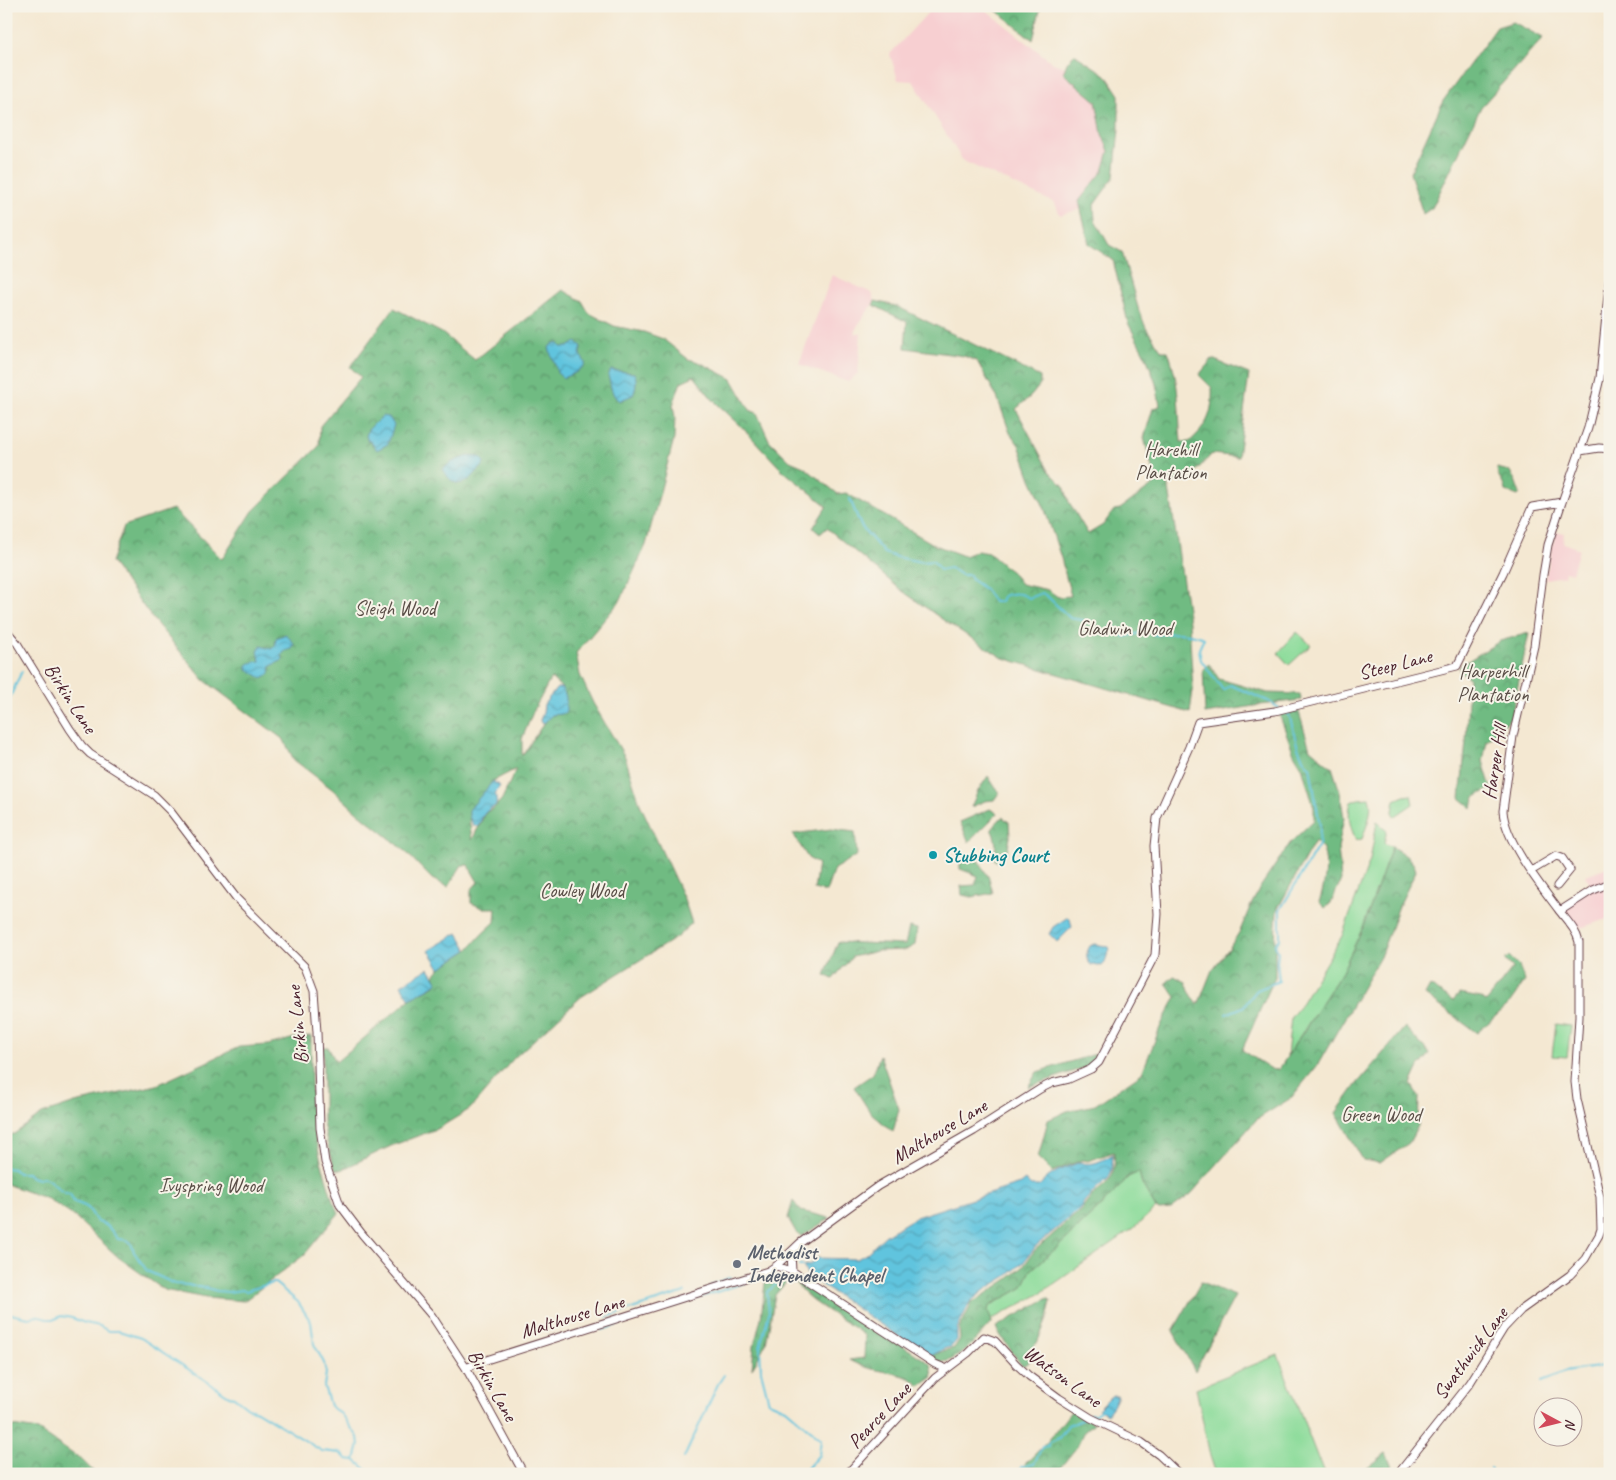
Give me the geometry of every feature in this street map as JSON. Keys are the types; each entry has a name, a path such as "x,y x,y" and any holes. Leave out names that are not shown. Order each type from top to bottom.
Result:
{"street":[{"name":"Harper Hill","path":"1598,1240 1601,1229 1600,1197 1577,1099 1575,1082 1580,1017 1579,942 1575,931 1531,871 1511,838 1503,820 1502,811 1513,736 1534,646 1548,545 1588,428 1600,378 1610,274"},
{"path":"1580,452 1600,448 1610,449"},
{"name":"Steep Lane","path":"1198,722 1275,711 1457,666 1503,573 1532,507 1562,502"},
{"name":"Birkin Lane","path":"6,630 17,643 82,746 90,754 154,795 171,812 237,899 305,967 314,992 320,1128 326,1162 340,1205 362,1234 427,1309 466,1368 524,1474"},
{"name":"Malthouse Lane","path":"466,1368 762,1273 776,1266 800,1243 878,1186 974,1131 1040,1089 1091,1069 1099,1062 1155,955 1158,914 1154,846 1157,818 1189,747 1198,722"},
{"path":"1531,871 1556,856 1562,858 1570,870 1557,886"},
{"path":"1560,911 1591,891 1610,883"},
{"name":"Swathwick Lane","path":"1398,1474 1470,1383 1504,1328 1521,1310 1570,1275 1585,1259 1598,1240"},
{"path":"791,1253 792,1271"},
{"path":"776,1266 792,1271 935,1364 947,1369"},
{"name":"Watson Lane","path":"935,1378 984,1337 995,1341 1029,1376 1091,1418 1141,1442 1179,1474"},
{"path":"935,1364 935,1378"},
{"name":"Pearce Lane","path":"847,1474 935,1378"}],"shaded area":[{"path":"934,6 981,6 1053,63 1065,67 1063,73 1096,101 1102,134 1109,151 1103,171 1079,201 1081,209 1060,215 1055,203 963,161 913,81 898,80 890,54"},
{"path":"832,275 872,293 875,301 854,333 861,333 858,373 848,382 799,364"},
{"path":"1557,531 1564,533 1563,543 1579,549 1572,573 1565,571 1564,576 1545,579 1551,552"},
{"path":"1610,866 1610,918 1577,929 1562,906 1591,888 1586,875"}],"green space":[{"path":"1041,6 1033,40 992,7"},
{"path":"1513,22 1543,38 1481,107 1432,208 1423,214 1410,173 1443,101 1497,27"},
{"path":"1074,54 1106,75 1119,95 1119,130 1114,177 1094,205 1095,220 1109,245 1122,252 1139,311 1146,328 1162,351 1168,351 1177,385 1181,442 1189,442 1201,430 1208,418 1212,404 1212,388 1199,375 1212,359 1249,374 1238,457 1212,454 1190,477 1182,481 1168,482 1189,622 1193,690 1190,713 1003,658 946,622 901,590 827,528 820,534 813,528 827,506 781,469 739,424 713,400 694,376 681,382 673,405 675,417 674,439 646,545 620,601 576,653 580,675 593,703 625,757 640,804 684,899 692,923 677,937 581,997 514,1058 470,1109 439,1128 391,1146 341,1170 335,1169 323,1123 323,1047 328,1047 336,1062 410,999 437,984 434,975 440,968 468,950 495,922 496,908 483,908 471,903 471,890 478,882 468,865 462,865 448,887 432,879 403,849 332,789 294,760 284,740 204,680 152,618 111,562 124,526 173,509 222,559 253,511 319,446 320,426 361,377 350,367 394,308 442,333 475,360 563,290 582,301 589,313 614,326 644,332 663,339 688,359 699,362 732,379 750,410 757,413 769,440 790,461 804,467 838,494 846,493 935,545 964,556 977,551 989,553 1012,572 1021,584 1048,590 1058,597 1071,596 1044,507 1031,479 1019,445 1010,433 997,397 977,361 964,356 905,348 907,322 873,305 875,301 896,306 1040,377 1040,385 1016,409 1049,471 1064,486 1069,502 1088,534 1103,525 1114,510 1120,509 1156,483 1144,438 1153,408 1160,406 1156,384 1147,359 1128,323 1113,260 1089,244 1079,201 1103,171 1109,151 1102,134 1096,101 1063,73 1067,63","holes":["551,678 562,688 561,714 552,715 547,720 522,756 522,739 533,712","516,769 502,799 493,809 486,812 472,840 469,817 493,781"]},
{"path":"1497,468 1509,471 1515,480 1520,494 1518,496 1505,491"},
{"path":"1297,632 1311,645 1289,665 1278,653"},
{"name":"Harperhill Plantation","path":"1529,633 1511,718 1487,741 1483,761 1491,788 1474,798 1472,808 1460,798 1466,742 1469,678 1459,670 1460,666 1500,641"},
{"path":"1209,664 1219,679 1268,693 1300,694 1301,700 1205,714 1203,669"},
{"path":"1298,709 1310,749 1332,767 1340,792 1344,818 1338,848 1341,880 1331,903 1325,908 1319,902 1325,876 1325,855 1322,848 1315,841 1277,910 1275,977 1242,1050 1273,1070 1279,1069 1342,972 1364,925 1392,847 1413,863 1416,871 1399,906 1380,957 1317,1066 1291,1098 1256,1120 1191,1194 1171,1209 1159,1210 1142,1184 1139,1172 1128,1177 1060,1245 1031,1270 1022,1288 989,1306 988,1311 992,1322 972,1344 954,1358 946,1361 937,1361 930,1356 954,1348 960,1339 959,1329 972,1303 1023,1267 1035,1250 1082,1209 1093,1194 1105,1185 1113,1173 1114,1152 1088,1161 1082,1160 1052,1172 1038,1158 1048,1120 1067,1111 1095,1105 1142,1073 1161,1025 1176,997 1166,983 1174,976 1186,982 1189,991 1198,1005 1212,970 1240,931 1261,886 1291,842 1314,820 1314,808 1302,767 1294,754 1279,714"},
{"path":"988,776 999,793 994,800 985,801 971,807 978,791"},
{"path":"1411,795 1413,804 1394,817 1395,800"},
{"path":"1369,798 1371,807 1367,824 1362,839 1356,840 1350,821 1351,802"},
{"path":"990,809 997,813 996,815 969,842 960,822"},
{"path":"1002,817 1009,822 1010,837 1007,853 999,862 992,856 996,843 991,829"},
{"path":"1377,822 1387,830 1384,843 1392,847 1364,925 1342,972 1287,1056 1291,1017 1342,936 1370,860"},
{"path":"831,829 855,832 857,855 834,869 826,892 814,889 818,864 808,858 793,834"},
{"path":"969,855 976,857 989,878 993,893 972,897 962,895 961,886 975,885 978,876 960,869 960,864"},
{"path":"909,927 917,929 915,945 906,950 877,951 852,957 833,979 825,975 838,942 905,945"},
{"path":"1509,956 1519,966 1525,981 1508,1005 1477,1033 1425,995 1430,986 1453,1001 1459,994 1481,998 1486,1002 1513,968 1505,960"},
{"path":"1556,1024 1571,1026 1567,1057 1552,1056"},
{"name":"Green Wood","path":"1405,1027 1430,1054 1419,1067 1411,1084 1419,1097 1418,1126 1409,1143 1380,1163 1363,1160 1336,1113 1356,1085"},
{"name":"Ivyspring Wood","path":"311,1036 313,1128 333,1201 339,1213 304,1255 244,1301 206,1298 164,1290 118,1257 75,1217 48,1199 6,1184 6,1135 14,1134 42,1114 75,1103 157,1085 239,1047 268,1045"},
{"path":"1102,1052 1092,1065 1028,1087 1037,1072"},
{"path":"880,1055 899,1109 893,1132 870,1112 854,1087 873,1074"},
{"path":"1139,1172 1142,1184 1156,1208 1134,1228 1038,1295 991,1320 988,1311 989,1306 1022,1288 1031,1270 1060,1245 1128,1177"},
{"path":"793,1201 801,1211 830,1218 802,1236 797,1234 788,1218"},
{"path":"776,1276 788,1280 775,1295 766,1343 752,1369 765,1283"},
{"path":"797,1277 931,1364 933,1377 920,1386 910,1378 869,1368 849,1360 864,1358 865,1336 805,1294 793,1278"},
{"path":"1201,1282 1235,1296 1195,1371 1173,1331"},
{"path":"1048,1298 1051,1301 1047,1319 1037,1343 1030,1350 1029,1362 1022,1366 996,1327"},
{"path":"1278,1355 1324,1474 1216,1474 1210,1456 1196,1388"},
{"path":"1072,1410 1094,1423 1083,1433 1076,1448 1055,1474 1015,1474 1049,1440"},
{"path":"6,1425 38,1430 83,1461 96,1474 6,1474"},
{"path":"1386,1453 1394,1472 1392,1474 1371,1474 1365,1470"}],"water":[{"path":"576,342 582,346 580,355 585,365 577,372 563,378 557,373 549,347 554,343 558,343 561,347 568,347"},
{"path":"611,370 634,373 636,384 633,395 619,401 616,399 608,376"},
{"path":"382,416 389,417 394,425 388,444 377,450 368,441 366,436 368,430"},
{"path":"470,456 480,457 484,461 483,467 471,478 458,483 446,475 443,469 449,464"},
{"path":"286,634 294,644 292,649 285,651 282,655 283,660 271,666 270,674 262,678 247,669 247,665 250,663 260,661 258,651 261,646 271,649 275,646 276,638"},
{"path":"557,688 562,688 566,697 566,712 552,715 544,723 541,723 544,704"},
{"path":"493,781 500,786 495,793 496,804 486,812 477,826 473,825 469,817 469,810"},
{"path":"1068,917 1072,927 1057,942 1049,934 1053,927"},
{"path":"458,933 468,950 440,968 429,950"},
{"path":"1094,944 1109,948 1105,963 1102,966 1091,965 1088,960 1088,951 1090,946"},
{"path":"429,968 438,983 410,999 401,985"},
{"path":"1113,1154 1112,1170 1108,1179 1084,1202 1081,1208 1037,1245 1023,1263 970,1302 957,1329 957,1340 951,1347 930,1356 808,1276 803,1266 811,1264 815,1258 857,1259 866,1254 886,1235 916,1217 1020,1184 1025,1180 1031,1186 1039,1186 1048,1177 1063,1169 1080,1162 1089,1164 1097,1162"},
{"path":"1113,1395 1118,1396 1107,1414 1098,1409 1110,1397"}],"waterway":[{"path":"850,499 861,526 884,553 922,562 933,561 940,570 950,568 961,575 970,575 972,580 985,589 994,602 1001,602 1003,596 1010,594 1019,594 1029,598 1042,593 1070,618 1092,622 1099,632 1106,633 1113,626 1124,637 1149,631 1155,635 1186,633 1204,638 1199,649 1201,660 1223,690 1230,685 1268,701 1279,708"},
{"path":"6,706 22,671"},
{"path":"1226,1014 1243,1007 1257,990 1279,981 1278,952 1275,945 1280,939 1280,910 1319,845 1320,826 1310,767 1302,756 1289,715 1285,712"},
{"path":"6,1168 14,1169 18,1173 27,1173 31,1177 39,1179 42,1177 50,1180 62,1191 70,1194 74,1202 88,1209 97,1222 107,1226 118,1239 127,1240 131,1243 134,1252 147,1271 175,1284 199,1286 229,1292 246,1291 275,1283 298,1302 311,1322 314,1344 324,1363 326,1373 324,1386 330,1406 341,1414 358,1437 359,1445 355,1460"},
{"path":"778,1269 783,1275 767,1292 769,1313 760,1347 761,1371 769,1402 786,1409 821,1439 819,1455 802,1474"},
{"path":"711,1285 731,1277"},
{"path":"602,1330 747,1282"},
{"path":"607,1317 685,1292"},
{"path":"6,1313 29,1318 36,1316 47,1319 55,1319 61,1316 72,1318 100,1326 108,1331 119,1331 141,1338 229,1396 234,1397 248,1408 257,1411 322,1451 340,1453 347,1459 355,1460 372,1474"},
{"path":"1542,1382 1565,1372 1610,1365"},
{"path":"684,1458 724,1375"},
{"path":"1090,1414 1094,1415 1101,1410"},
{"path":"1019,1474 1021,1467 1034,1464 1042,1447 1048,1446 1048,1443 1059,1438 1068,1425 1082,1419"},
{"path":"1490,1468 1492,1474"}],"place":[{"name":"Stubbing Court","path":"933,855"},
{"name":"Methodist Independent Chapel","path":"737,1264"}],"park label":[{"name":"Harehill Plantation","path":"1171,460"},
{"name":"Sleigh Wood","path":"395,608"},
{"name":"Gladwin Wood","path":"1125,628"},
{"name":"Cowley Wood","path":"582,890"}]}
